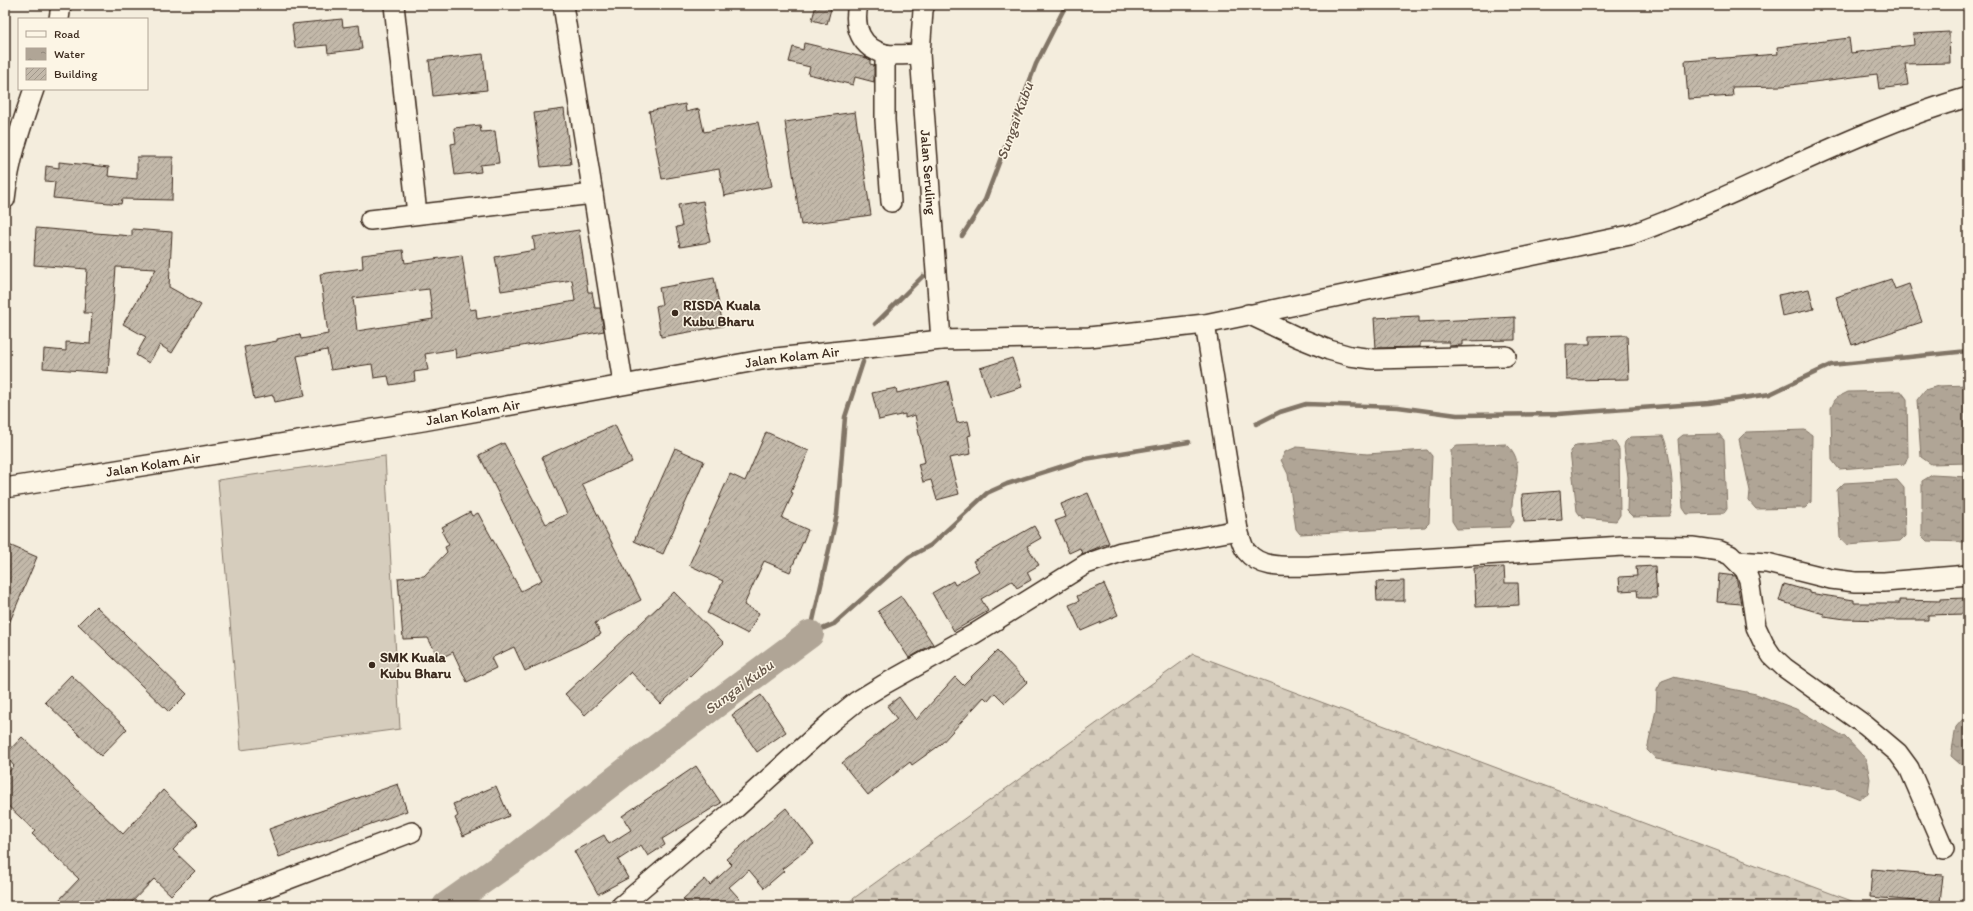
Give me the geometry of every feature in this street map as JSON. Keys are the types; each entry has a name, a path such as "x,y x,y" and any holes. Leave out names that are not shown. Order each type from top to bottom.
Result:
{"street":[{"path":"59,18 61,5"},
{"path":"394,5 417,214"},
{"path":"563,5 623,383"},
{"path":"858,5 856,13 856,29 862,40 884,54 920,54"},
{"name":"Jalan Seruling","path":"925,5 923,10 920,54 941,340"},
{"path":"884,54 884,120 891,202"},
{"path":"5,200 8,174 14,149 34,90"},
{"name":"Jalan Kolam Air","path":"5,488 423,421 623,383 767,359 941,340 1089,337 1204,324 1630,235 1668,222 1862,136 1941,105 1968,97"},
{"path":"370,220 593,194"},
{"path":"1248,314 1297,337 1329,350 1350,356 1373,359 1506,356"},
{"path":"1204,324 1238,530 1245,550 1257,560 1272,565 1310,566 1623,546 1692,547 1720,551 1730,555 1745,570 1749,580 1756,627 1764,644 1772,656 1784,668 1884,741 1898,753 1909,768 1944,849"},
{"path":"621,906 736,808 831,722 857,701 883,685 974,634 1086,564 1121,552 1238,530"},
{"path":"1737,561 1766,563 1855,582 1884,582 1968,574"},
{"path":"218,906 412,832"}],"green space":[{"path":"385,456 400,729 241,750 218,480"},
{"path":"1193,654 1865,906 843,906"}],"water":[{"path":"1968,385 1968,463 1931,464 1921,457 1917,400 1925,390 1938,386"},
{"path":"1901,391 1907,399 1908,457 1905,464 1839,469 1832,460 1831,408 1836,398 1848,392"},
{"path":"1805,430 1812,435 1811,502 1805,508 1756,509 1749,501 1750,491 1739,439 1746,432"},
{"path":"1719,434 1724,440 1727,509 1724,513 1687,514 1683,508 1678,439 1683,435"},
{"path":"1663,436 1668,452 1672,477 1672,501 1669,516 1633,517 1627,511 1628,477 1624,447 1625,442 1630,437"},
{"path":"1614,441 1619,449 1620,515 1616,521 1582,518 1577,511 1570,451 1576,445"},
{"path":"1506,444 1516,458 1517,465 1512,507 1514,521 1510,527 1457,529 1452,521 1451,450 1457,446"},
{"path":"1297,447 1367,454 1427,450 1432,456 1429,523 1425,527 1300,534 1296,529 1288,474 1281,460 1285,452"},
{"path":"1932,475 1968,477 1968,542 1927,541 1922,536 1922,481"},
{"path":"1897,480 1904,488 1905,536 1900,541 1847,545 1840,538 1837,490 1844,483"},
{"path":"1673,677 1756,694 1796,709 1845,737 1866,759 1870,779 1868,794 1860,799 1838,790 1656,759 1647,750 1656,710 1657,690 1662,681"},
{"path":"1963,719 1968,719 1968,766 1960,764 1951,756 1956,727"}],"building":[{"path":"816,5 832,5 827,24 812,20"},
{"path":"342,19 343,27 359,25 362,49 328,53 327,45 295,48 292,24"},
{"path":"1949,32 1950,63 1905,64 1908,85 1879,89 1877,74 1782,86 1732,87 1733,96 1688,99 1685,61 1778,54 1777,47 1849,38 1851,53 1914,45 1913,34"},
{"path":"804,43 867,58 870,60 870,64 874,65 874,82 855,77 853,85 808,74 810,67 789,62 793,47 803,50"},
{"path":"483,54 487,90 433,96 429,60"},
{"path":"685,104 686,112 699,109 704,132 758,122 772,186 724,196 719,169 662,179 649,111"},
{"path":"564,109 571,164 541,167 534,113"},
{"path":"855,112 871,215 801,225 785,122"},
{"path":"480,125 481,132 495,131 499,163 480,165 481,172 455,175 451,144 456,143 454,128"},
{"path":"137,157 173,157 172,200 122,199 121,204 53,198 55,182 45,181 46,166 59,168 59,162 109,167 108,176 137,179"},
{"path":"703,201 710,242 680,247 676,227 682,226 678,205"},
{"path":"36,228 132,236 132,229 172,232 169,287 201,305 172,353 160,345 149,363 136,355 146,337 123,324 156,269 116,267 108,373 43,368 44,349 66,351 66,342 90,344 92,313 84,313 87,269 34,265"},
{"path":"579,230 588,292 592,292 595,308 600,308 604,331 456,358 455,349 425,354 428,370 414,372 415,381 390,385 388,376 374,378 372,364 331,370 327,350 297,356 305,396 275,402 273,395 254,399 244,347 277,341 277,339 300,334 301,339 328,334 320,274 363,268 362,255 403,250 405,263 462,255 470,310 476,309 477,319 575,301 572,280 501,291 495,257 535,250 533,237","holes":["429,289 433,319 357,331 353,298"]},
{"path":"714,278 723,326 661,337 656,306 662,304 659,288"},
{"path":"1891,279 1895,289 1909,284 1922,322 1852,345 1836,297"},
{"path":"1809,289 1814,309 1782,316 1778,295"},
{"path":"1419,316 1419,322 1515,317 1515,340 1462,341 1462,345 1449,346 1449,342 1420,342 1420,347 1376,348 1374,318"},
{"path":"1627,335 1629,379 1567,380 1566,344 1590,344 1590,336"},
{"path":"1012,358 1022,387 990,397 980,368"},
{"path":"948,381 957,423 968,421 971,435 968,436 971,454 949,458 959,494 937,500 931,480 923,482 918,464 925,462 915,415 905,418 905,414 879,420 872,393 896,388 897,393"},
{"path":"615,425 632,462 582,484 641,600 595,623 601,634 572,649 525,671 514,647 491,658 496,668 467,682 453,652 439,659 428,638 403,639 398,578 424,576 447,552 445,547 449,545 442,532 444,530 442,527 470,512 472,516 478,513 521,591 542,580 479,455 504,443 546,524 567,514 542,457"},
{"path":"766,432 809,451 791,492 793,493 782,518 808,530 790,572 764,561 744,605 759,613 748,634 707,613 723,581 689,565 730,474 745,481"},
{"path":"675,448 704,461 663,554 634,541"},
{"path":"1560,491 1562,520 1524,522 1522,494"},
{"path":"1088,493 1109,543 1082,554 1080,548 1069,553 1055,521 1066,517 1061,504"},
{"path":"1034,526 1041,538 1027,546 1039,565 1027,572 1031,580 1017,588 1012,581 981,599 988,611 954,631 932,593 953,581 955,585 979,571 973,561"},
{"path":"9,545 37,557 5,633 5,556"},
{"path":"1655,566 1657,598 1638,598 1637,590 1620,591 1619,577 1637,576 1636,567"},
{"path":"1504,567 1505,583 1518,583 1519,605 1476,607 1474,568"},
{"path":"1719,574 1736,576 1741,604 1717,602"},
{"path":"1404,581 1404,601 1377,601 1376,582"},
{"path":"1104,584 1118,615 1081,631 1069,605 1079,601 1077,596"},
{"path":"1784,584 1809,591 1809,593 1854,600 1854,603 1900,603 1900,600 1940,601 1940,599 1965,598 1965,614 1928,615 1928,620 1845,619 1824,616 1824,614 1779,601"},
{"path":"674,592 724,643 661,704 631,672 585,715 565,694"},
{"path":"901,596 933,644 909,658 878,611"},
{"path":"96,606 187,694 169,712 78,624"},
{"path":"997,651 1027,682 1005,703 995,693 988,701 984,697 940,745 912,765 910,762 868,795 842,763 897,719 887,706 899,697 916,720 955,677 963,685"},
{"path":"71,675 127,729 101,756 45,702"},
{"path":"761,695 786,732 757,752 732,715"},
{"path":"22,737 123,834 163,790 198,824 173,850 195,871 171,895 154,879 128,906 65,906 59,900 79,879 32,834 35,831 5,803 5,776 14,766 5,755"},
{"path":"696,766 721,803 662,839 665,845 648,856 641,845 618,860 628,878 598,894 574,851 604,835 609,844 631,830 622,816"},
{"path":"398,784 407,811 279,857 269,829"},
{"path":"496,786 509,816 463,836 455,818 458,816 453,804"},
{"path":"786,808 814,844 782,869 784,871 764,888 749,870 729,887 746,906 690,906 683,899 705,879 710,885 732,865 726,859"},
{"path":"1872,869 1943,875 1940,903 1870,897"}],"waterway":[{"name":"Sungai Kubu","path":"962,236 985,200 1036,64 1066,5"},
{"name":"Sungai Kubu","path":"875,324 923,276"},
{"path":"1256,424 1280,412 1306,404 1398,407 1457,415 1558,414 1709,403 1770,394 1831,365 1968,351"},
{"name":"Sungai Kubu","path":"810,634 837,514 845,417 863,362"},
{"path":"810,634 834,624 909,557 931,545 987,493 1007,484 1085,459 1189,442"},
{"name":"Sungai Kubu","path":"446,906 517,856 634,765 810,634"}],"place":[{"name":"RISDA Kuala Kubu Bharu","path":"675,313"},
{"name":"SMK Kuala Kubu Bharu","path":"372,665"}]}
